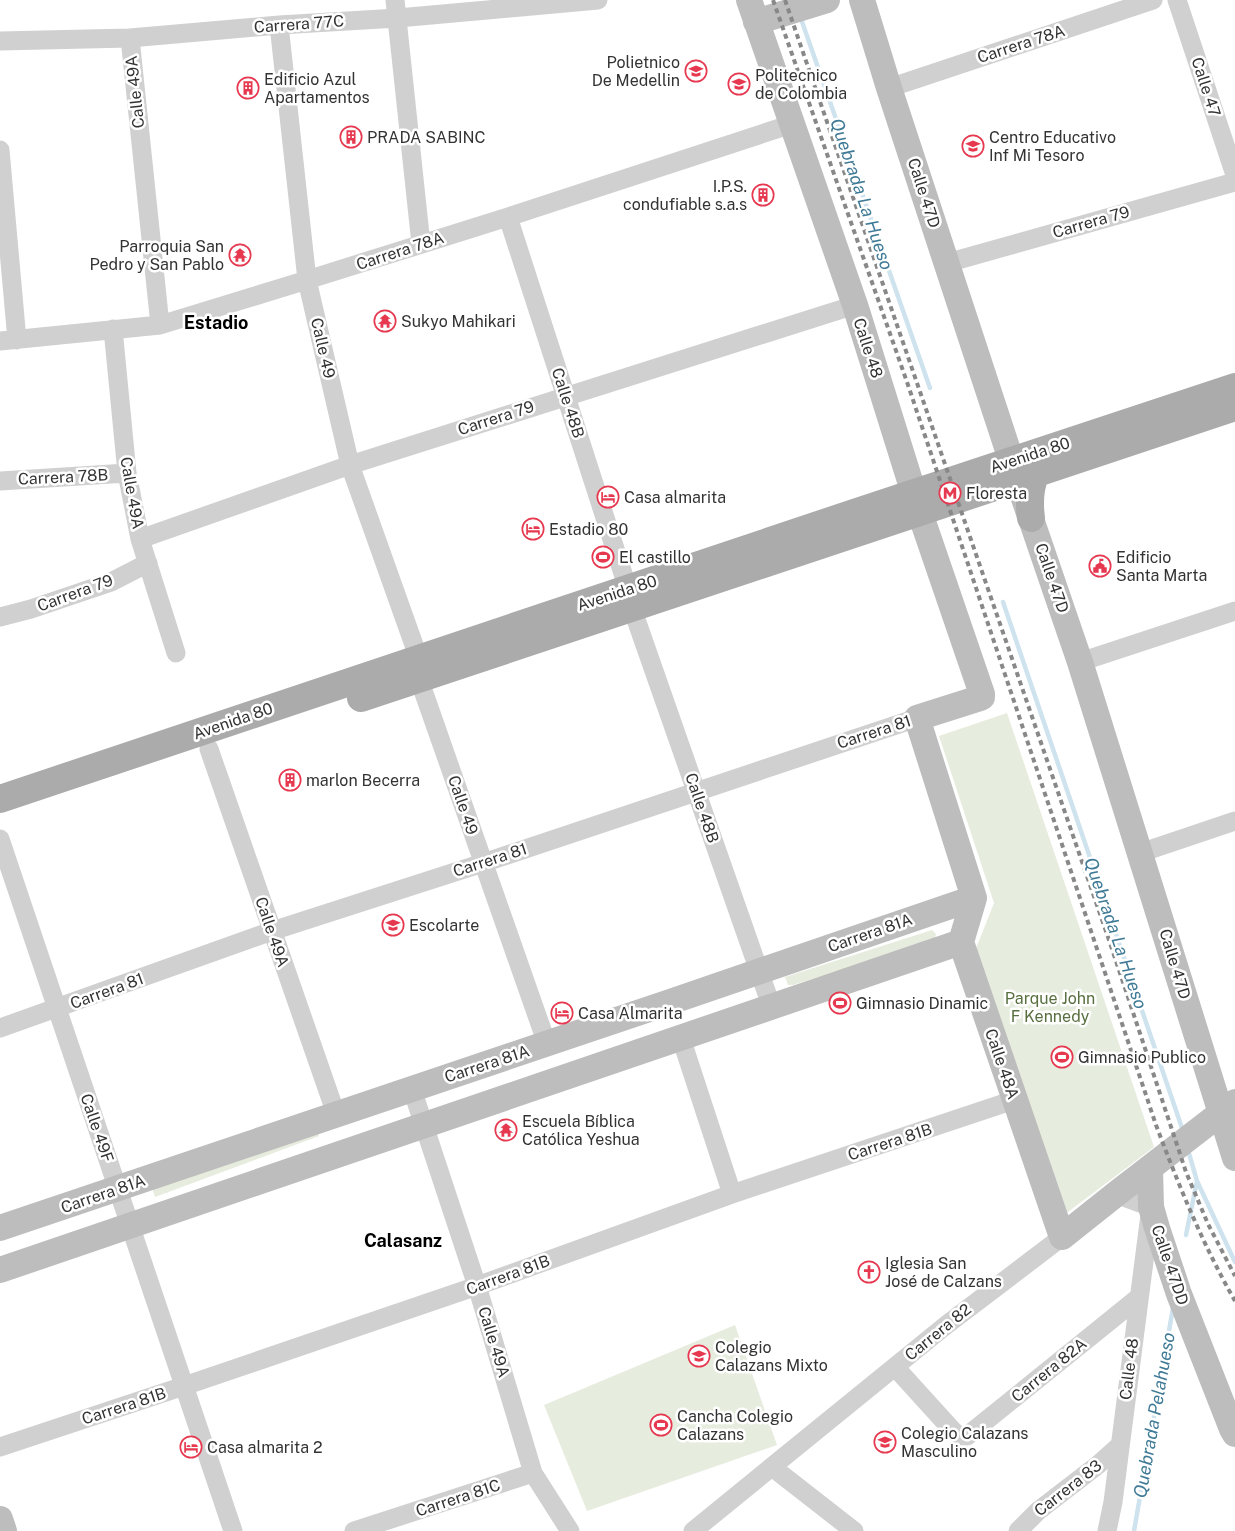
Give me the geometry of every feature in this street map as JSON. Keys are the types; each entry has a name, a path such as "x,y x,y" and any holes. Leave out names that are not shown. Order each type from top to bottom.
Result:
{"main road":[{"name":"Avenida 80","path":"1022,472 1235,387"},
{"name":"Avenida 80","path":"0,799 419,669 917,503 1235,407"},
{"path":"1022,472 1030,486 1031,518"},
{"name":"Avenida 80","path":"0,818 209,749 419,669"}],"street":[{"name":"Carrera 77C","path":"0,41 130,38 279,25 397,9 598,0"},
{"path":"753,11 788,12 827,0"},
{"name":"Calle 47D","path":"862,0 947,263 1022,472"},
{"name":"Carrera 78A","path":"889,88 1153,0"},
{"name":"Calle 47","path":"1177,0 1235,175"},
{"path":"397,9 421,244"},
{"name":"Calle 48","path":"753,11 854,305 917,503 982,697"},
{"name":"Calle 49","path":"279,25 307,280 350,465 547,1044"},
{"name":"Calle 49A","path":"130,38 160,325"},
{"name":"Carrera 78A","path":"9,340 160,325 508,217 792,124"},
{"path":"0,150 9,340"},
{"name":"Carrera 79","path":"947,263 1235,182"},
{"name":"Calle 48B","path":"508,217 630,599 772,1008"},
{"name":"Carrera 79","path":"140,539 350,465 854,305"},
{"name":"Calle 49A","path":"112,329 127,473 140,539 176,653"},
{"name":"Carrera 78B","path":"0,481 127,473"},
{"name":"Calle 47D","path":"1031,518 1080,662 1140,853 1228,1108 1235,1158"},
{"name":"Carrera 79","path":"0,617 31,609 111,582 148,563"},
{"path":"1080,662 1235,611"},
{"name":"Carrera 81","path":"0,1028 272,931 484,863 982,697"},
{"path":"0,1270 961,942 974,898 917,718"},
{"name":"Calle 49A","path":"209,749 336,1114"},
{"path":"1140,853 1235,821"},
{"name":"Calle 49F","path":"0,838 233,1531"},
{"name":"Carrera 81A","path":"0,1228 974,898"},
{"name":"Calle 48A","path":"961,942 1062,1238"},
{"path":"681,1038 732,1194"},
{"name":"Calle 49A","path":"412,1089 477,1286 533,1473 570,1531"},
{"name":"Carrera 81B","path":"0,1446 184,1386 477,1286 732,1194 1014,1100"},
{"name":"Carrera 82","path":"692,1531 945,1326 1062,1238 1228,1108"},
{"name":"Calle 47DD","path":"1156,1163 1151,1207 1179,1294 1235,1434"},
{"name":"Calle 47DD","path":"1116,1194 1151,1207"},
{"name":"Calle 48","path":"1107,1531 1113,1502 1151,1207"},
{"name":"Carrera 82A","path":"896,1367 958,1434 964,1436 971,1434 1138,1298"},
{"name":"Carrera 83","path":"1018,1531 1038,1510 1099,1464 1119,1446"},
{"path":"772,1467 854,1531"},
{"name":"Carrera 81C","path":"354,1531 406,1523 533,1473"},
{"path":"0,1519 4,1531"}],"green space":[{"name":"Parque John F Kennedy","path":"1007,713 1154,1147 1064,1215 975,951 994,903 939,736"},
{"path":"932,930 936,934 932,941 793,985 788,985 785,977"},
{"path":"313,1125 319,1136 155,1197 150,1182"},
{"name":"Cancha Colegio Calazans","path":"735,1325 777,1445 587,1511 544,1405"}],"waterway":[{"name":"Quebrada La Hueso","path":"800,16 930,388"},
{"name":"Quebrada La Hueso","path":"1003,602 1183,1131"},
{"name":"Quebrada La Hueso","path":"1188,1150 1197,1181 1235,1262"},
{"name":"Quebrada Pelahueso","path":"1186,1235 1197,1181"},
{"name":"Quebrada Pelahueso","path":"1134,1531 1173,1308"}],"railway":[{"path":"773,0 908,385 1156,1125 1192,1215 1235,1301"},
{"path":"785,0 1110,943 1186,1172 1208,1224 1235,1276"}],"place":[{"name":"Polietnico De Medellin","path":"696,71"},
{"name":"Politecnico de Colombia","path":"739,84"},
{"name":"Edificio Azul Apartamentos","path":"248,88"},
{"name":"PRADA SABINC","path":"351,137"},
{"name":"Centro Educativo Inf Mi Tesoro","path":"973,146"},
{"name":"I.P.S. condufiable s.a.s","path":"763,195"},
{"name":"Parroquia San Pedro y San Pablo","path":"240,255"},
{"name":"Sukyo Mahikari","path":"385,321"},
{"name":"Floresta","path":"950,493"},
{"name":"Casa almarita","path":"608,497"},
{"name":"Estadio 80","path":"533,529"},
{"name":"El castillo","path":"603,557"},
{"name":"Edificio Santa Marta","path":"1100,566"},
{"name":"marlon Becerra","path":"290,780"},
{"name":"Escolarte","path":"393,925"},
{"name":"Gimnasio Dinamic","path":"840,1003"},
{"name":"Casa Almarita","path":"562,1013"},
{"name":"Gimnasio Publico","path":"1062,1057"},
{"name":"Escuela Bíblica Católica Yeshua","path":"506,1130"},
{"name":"Iglesia San José de Calzans","path":"869,1272"},
{"name":"Colegio Calazans Mixto","path":"699,1356"},
{"name":"Cancha Colegio Calazans","path":"661,1425"},
{"name":"Colegio Calazans Masculino","path":"885,1442"},
{"name":"Casa almarita 2","path":"191,1447"}],"district":[{"name":"Estadio","path":"216,322"},
{"name":"Calasanz","path":"403,1240"}]}
